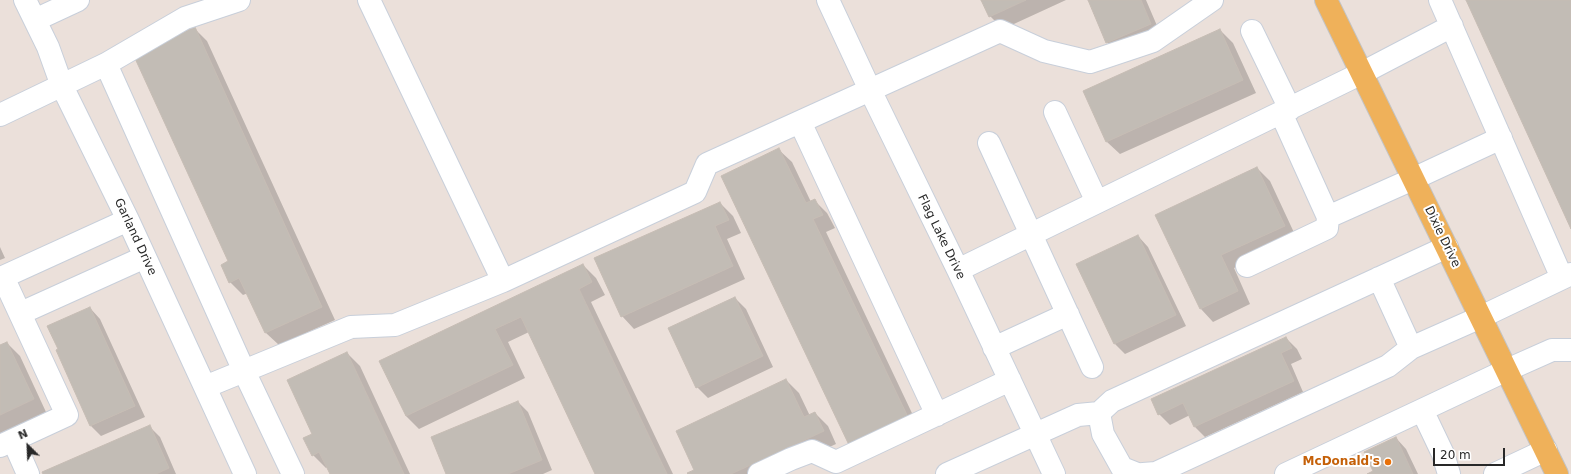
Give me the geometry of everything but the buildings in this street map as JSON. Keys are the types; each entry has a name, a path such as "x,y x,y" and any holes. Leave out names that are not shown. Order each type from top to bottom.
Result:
{"main road":[{"name":"Dixie Drive","path":"1326,0 1558,474"}],"street":[{"name":"Garland Drive","path":"25,0 48,47 62,86 128,220 245,474"},
{"path":"35,20 78,0"},
{"path":"0,115 106,64 185,18 239,0"},
{"path":"369,0 503,281"},
{"name":"Flag Lake Drive","path":"828,0 1054,474"},
{"path":"205,387 351,327 395,325 503,281 695,192 707,164 1000,31 1044,51 1090,62 1153,41 1212,0"},
{"path":"1143,474 1156,473 1388,366 1412,348 1567,276 1501,138 1440,0"},
{"path":"958,270 1362,74 1452,26"},
{"path":"1247,266 1327,228 1328,217 1252,31"},
{"path":"106,64 244,371 293,474"},
{"path":"1056,112 1097,202"},
{"path":"800,122 937,414"},
{"path":"1328,217 1501,138"},
{"path":"989,143 1092,367"},
{"path":"28,474 6,443 67,415 3,277 128,220"},
{"path":"947,474 1078,415 1099,413 1112,401 1447,247"},
{"path":"20,313 145,257"},
{"path":"1379,278 1412,348"},
{"path":"994,348 1068,314"},
{"path":"1286,474 1552,350 1571,350"},
{"path":"759,474 812,451 836,462 1010,380"},
{"path":"1422,410 1443,454 1449,474"},
{"path":"1099,413 1104,434 1122,468 1136,474"},
{"path":"1495,474 1546,450"}],"place":[{"name":"McDonald's","path":"1388,462"}]}
